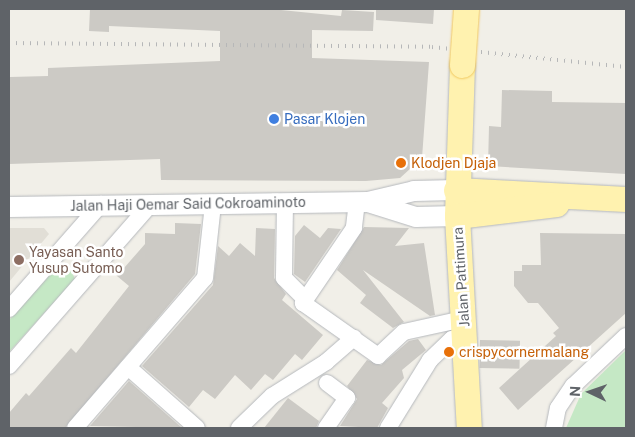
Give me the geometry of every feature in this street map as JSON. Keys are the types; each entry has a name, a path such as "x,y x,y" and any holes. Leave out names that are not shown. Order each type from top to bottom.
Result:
{"main road":[{"path":"466,9 456,190 511,190 581,200"},
{"name":"Jalan Pattimura","path":"456,190 469,428"},
{"path":"457,216 581,200 626,199"}],"street":[{"name":"Jalan Haji Oemar Said Cokroaminoto","path":"9,207 100,204 363,202 414,191 456,190"},
{"name":"Jalan Haji Oemar Said Cokroaminoto","path":"363,202 416,217 457,216"},
{"path":"304,298 354,228 363,202"},
{"path":"285,203 284,278 304,298 305,305 378,356 404,332 464,328"},
{"path":"9,309 100,204"},
{"path":"9,366 151,204"},
{"path":"75,428 205,278 213,204"},
{"path":"388,428 430,360 464,328"},
{"path":"554,428 558,408 573,386 626,336"},
{"path":"239,428 272,396 326,362 354,338"},
{"path":"128,367 197,428"},
{"path":"326,428 347,398 327,382"}],"shaded area":[{"name":"Yayasan Santo Yusup Sutomo","path":"9,228 44,228 49,234 9,282"}],"green space":[{"path":"68,264 75,279 9,352 9,320 59,265"},
{"path":"626,350 626,428 566,428 581,394"}],"building":[{"path":"90,9 271,9 341,16 342,10 374,12 373,31 312,30 312,58 429,62 422,158 400,178 366,181 161,180 160,159 9,164 10,77 48,76 48,68 220,61 220,31 109,26 109,32 89,31"},
{"path":"376,9 434,9 433,24 376,20"},
{"path":"502,90 552,91 552,102 626,103 626,174 488,166 489,126 501,127"},
{"path":"175,223 201,224 195,274 65,428 9,428 9,413 26,393 29,396 71,348 76,353 129,286 117,276 145,244 145,233 175,234"},
{"path":"304,225 320,238 328,228 341,229 305,282 294,274 295,236"},
{"path":"364,227 409,228 395,246 424,243 435,315 430,316 363,270 404,322 393,328 360,303 366,295 337,270"},
{"path":"256,228 275,229 274,278 286,294 282,300 323,335 302,360 295,354 273,380 265,374 251,390 235,375 215,399 203,390 189,407 142,366 213,285 218,246 229,256 240,243 255,256"},
{"path":"540,233 626,234 626,313 518,410 499,388 556,336 553,333 559,328 538,303 528,303 514,286 514,271 522,271 522,265 541,265"},
{"path":"418,339 426,350 402,370 404,378 382,403 388,408 377,428 340,426 357,399 347,386 367,360 381,365 409,341"},
{"path":"480,340 520,341 520,369 480,368"},
{"path":"129,381 182,428 90,426"},
{"path":"288,398 319,421 316,428 264,428"}],"railway":[{"path":"9,43 432,47 626,67"}],"place":[{"name":"Pasar Klojen","path":"274,119"},
{"name":"Klodjen Djaja","path":"401,163"},
{"name":"Yayasan Santo Yusup Sutomo","path":"19,260"},
{"name":"crispycornermalang","path":"449,352"}]}
